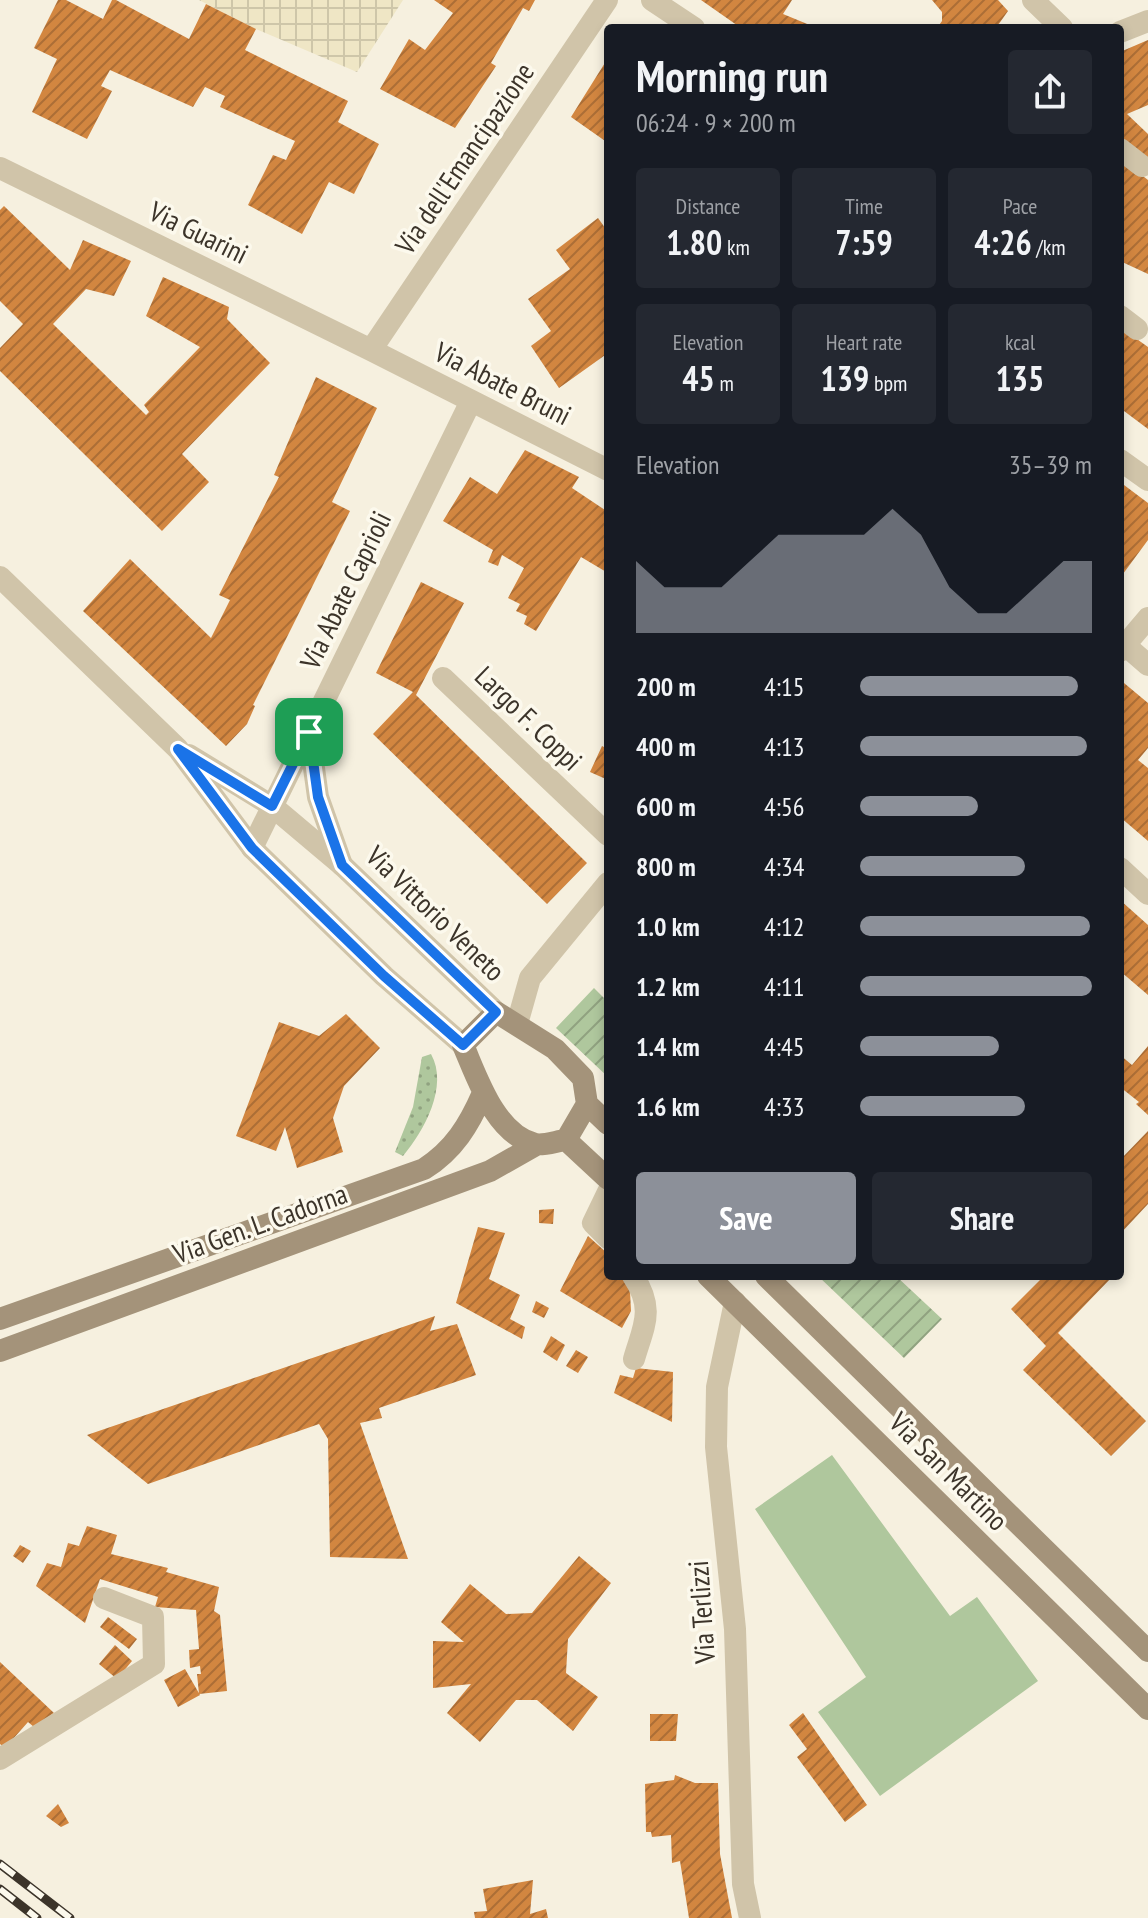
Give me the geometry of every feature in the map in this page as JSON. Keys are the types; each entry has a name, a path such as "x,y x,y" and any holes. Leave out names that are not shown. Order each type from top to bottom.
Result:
{"main road":[{"path":"566,1140 536,1145 516,1134 494,1111 483,1093 463,1045 496,1012 555,1049 583,1078 587,1104 604,1120"},
{"name":"Via Gen. L. Cadorna","path":"0,1319 424,1169 443,1157 470,1123 483,1093"},
{"path":"566,1140 587,1104"},
{"path":"566,1140 604,1175"},
{"name":"Via Gen. L. Cadorna","path":"0,1351 490,1171 536,1145"},
{"name":"Via San Martino","path":"712,1280 1148,1709"},
{"name":"Via San Martino","path":"770,1280 1148,1651"}],"street":[{"name":"Via dell'Emancipazione","path":"371,350 607,0"},
{"path":"652,0 688,24"},
{"path":"1036,13 1055,24"},
{"path":"1124,30 1148,21"},
{"path":"1124,152 1142,166"},
{"name":"Via Guarini","path":"0,168 371,350"},
{"name":"Via Abate Bruni","path":"371,350 604,468"},
{"name":"Via Abate Caprioli","path":"252,848 471,401"},
{"path":"1124,463 1148,480"},
{"name":"Via Vittorio Veneto","path":"0,577 178,749 252,848 384,976 463,1045"},
{"path":"1124,646 1148,618"},
{"path":"1124,649 1148,665"},
{"name":"Largo F. Coppi","path":"443,678 604,831"},
{"path":"309,732 318,797 342,865"},
{"name":"Via Vittorio Veneto","path":"178,749 272,806 342,865 496,1012"},
{"path":"1124,872 1148,894"},
{"path":"517,1024 530,978 604,888"},
{"path":"604,1200 593,1223 604,1234"},
{"path":"634,1359 648,1315 635,1280"},
{"name":"Via Terlizzi","path":"735,1302 717,1387 716,1447 735,1629 743,1884 750,1918"},
{"path":"0,1759 154,1664 153,1617 104,1598"}],"green space":[{"path":"594,988 604,998 604,1073 556,1028"},
{"path":"431,1054 436,1067 436,1094 426,1121 403,1156 395,1152 413,1107 422,1057"},
{"path":"822,1280 900,1280 942,1319 904,1358"},
{"path":"832,1455 950,1616 977,1597 1038,1681 880,1796 818,1712 866,1677 755,1509"}],"shaded area":[{"path":"199,0 403,0 357,72 256,29"}],"building":[{"path":"58,0 66,0 103,19 112,0 116,0 189,39 206,4 256,29 245,50 348,101 338,122 379,144 354,194 329,182 302,234 248,205 273,155 286,160 295,141 220,107 225,96 205,87 193,107 110,70 101,86 112,91 87,139 32,112 57,59 34,48"},
{"path":"434,0 535,0 529,11 523,8 491,63 496,66 455,128 380,89 409,39 425,50 453,13"},
{"path":"701,0 792,0 783,14 807,24 735,24"},
{"path":"932,0 998,0 1008,11 999,24 940,24 942,12"},
{"path":"1148,40 1148,105 1127,114 1148,134 1148,159 1124,144 1124,50"},
{"path":"604,64 604,140 571,117"},
{"path":"1124,161 1148,180 1148,274 1124,263"},
{"path":"4,206 70,270 83,240 131,261 114,296 86,289 53,324 146,415 149,412 144,405 200,347 146,316 163,277 229,307 227,319 270,363 182,454 209,482 162,531 0,371 0,348 23,324 0,301 0,210"},
{"path":"598,218 604,226 604,356 559,388 531,346 551,331 528,299 570,269 556,250"},
{"path":"1124,330 1148,347 1148,429 1124,411"},
{"path":"316,377 377,408 332,502 350,511 253,705 247,724 226,746 83,611 130,559 211,638 230,600 219,595 279,477 274,475"},
{"path":"525,450 579,477 572,488 604,509 604,571 581,557 536,631 524,624 527,616 516,611 520,604 508,598 524,568 502,555 498,566 488,562 493,550 443,521 470,477 497,494"},
{"path":"1124,485 1148,503 1148,540 1124,573"},
{"path":"421,582 464,603 416,695 587,863 547,904 373,734 413,692 376,673"},
{"path":"1124,683 1148,703 1148,748 1138,760 1148,768 1148,841 1124,820"},
{"path":"602,746 604,747 604,778 590,772"},
{"path":"1124,904 1148,925 1148,995 1124,974"},
{"path":"346,1014 380,1048 344,1086 333,1118 343,1152 297,1168 285,1127 276,1151 236,1136 279,1022 319,1036"},
{"path":"1148,1046 1148,1115 1136,1104 1139,1102 1124,1090 1124,1058 1132,1065"},
{"path":"1148,1131 1148,1204 1124,1230 1124,1156"},
{"path":"554,1209 553,1224 539,1223 539,1210"},
{"path":"478,1227 505,1233 489,1279 520,1295 510,1319 525,1327 522,1339 456,1303"},
{"path":"588,1236 604,1250 604,1280 623,1280 630,1291 631,1311 622,1328 560,1291"},
{"path":"1040,1280 1109,1280 1058,1333 1146,1421 1111,1456 1023,1370 1046,1346 1011,1309"},
{"path":"536,1301 549,1308 544,1318 532,1312"},
{"path":"435,1316 430,1331 457,1324 476,1375 379,1408 382,1418 360,1423 408,1559 330,1557 328,1439 319,1424 148,1484 87,1435"},
{"path":"551,1336 565,1345 557,1361 543,1352"},
{"path":"576,1350 588,1357 578,1373 566,1366"},
{"path":"636,1368 673,1372 672,1422 614,1393 620,1375 633,1378"},
{"path":"87,1526 117,1535 111,1554 168,1568 166,1572 219,1587 214,1611 220,1615 227,1691 199,1694 197,1674 201,1674 200,1666 190,1668 189,1650 199,1649 196,1610 155,1607 158,1597 100,1579 85,1623 36,1586 47,1563 61,1567 68,1543 79,1546"},
{"path":"20,1545 31,1551 23,1563 13,1556"},
{"path":"579,1556 611,1583 568,1639 566,1673 598,1697 573,1731 537,1700 516,1700 480,1742 447,1713 471,1684 433,1688 433,1641 464,1642 441,1622 470,1584 506,1614 532,1613"},
{"path":"108,1617 137,1639 129,1649 100,1627"},
{"path":"115,1645 132,1661 117,1679 99,1664"},
{"path":"0,1662 54,1713 34,1727 28,1722 5,1748 0,1744"},
{"path":"185,1669 200,1695 178,1707 164,1680"},
{"path":"803,1713 867,1805 845,1822 797,1757 807,1749 789,1725"},
{"path":"650,1714 678,1714 676,1741 650,1741"},
{"path":"675,1775 695,1783 718,1783 720,1854 732,1918 689,1918 680,1861 672,1863 671,1835 652,1837 651,1832 646,1832 645,1784 674,1780"},
{"path":"58,1804 69,1823 61,1827 46,1816"},
{"path":"533,1880 530,1914 546,1909 548,1918 475,1918 474,1912 487,1911 483,1889"}],"railway":[{"path":"0,1864 70,1918"},
{"path":"0,1889 37,1918"}],"route":[{"path":"309,732 318,797 342,865 496,1012 463,1045 384,976 252,848 178,749 272,806 309,732"}]}
